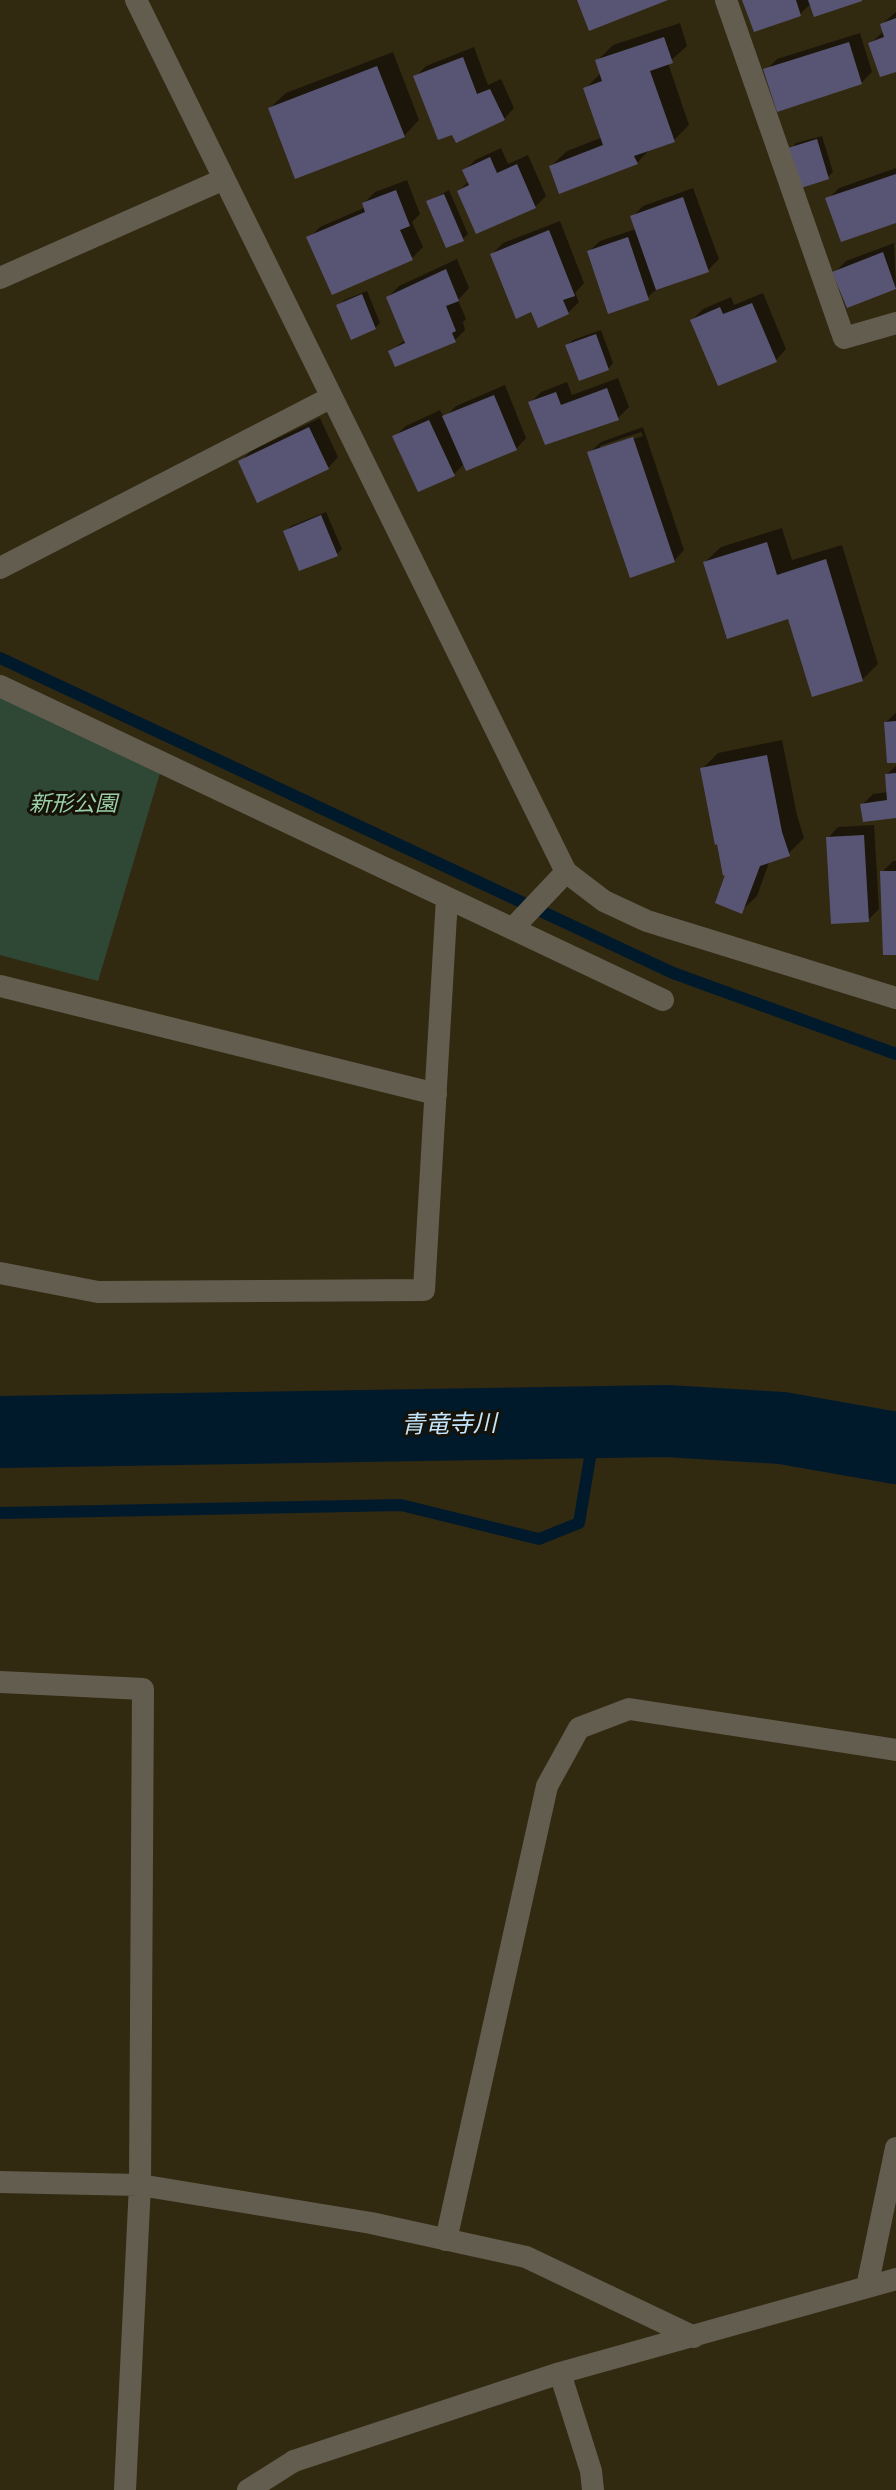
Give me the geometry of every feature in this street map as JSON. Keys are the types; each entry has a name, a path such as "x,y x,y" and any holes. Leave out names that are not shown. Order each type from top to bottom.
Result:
{"street":[{"path":"136,0 222,180 566,872 604,901 647,921 896,998"},
{"path":"726,0 844,338 896,323"},
{"path":"0,278 222,180"},
{"path":"0,568 330,398"},
{"path":"0,686 663,1000"},
{"path":"513,928 566,872"},
{"path":"0,1273 98,1292 424,1290 447,898"},
{"path":"0,986 436,1094"},
{"path":"0,1682 143,1689 140,2185 125,2490"},
{"path":"446,2240 547,1786 579,1728 629,1709 896,1750"},
{"path":"867,2287 896,2148"},
{"path":"0,2182 140,2185 371,2223 526,2257 694,2337"},
{"path":"248,2490 294,2461 560,2373 896,2279"},
{"path":"560,2373 591,2471 593,2490"}],"green space":[{"name":"新形公園","path":"0,686 163,763 98,981 0,955"}],"building":[{"path":"577,0 668,0 589,31"},
{"path":"742,0 796,0 801,16 754,32"},
{"path":"808,0 862,0 862,1 814,17"},
{"path":"896,18 896,72 880,77 868,43 884,37 880,24"},
{"path":"664,37 673,63 650,71 675,142 634,156 638,164 559,194 549,166 603,145 583,88 602,81 595,60"},
{"path":"849,42 862,84 777,112 763,69"},
{"path":"463,57 477,94 490,89 505,120 456,143 452,135 438,140 413,76"},
{"path":"377,66 405,137 295,179 268,108"},
{"path":"817,139 829,179 801,188 788,148"},
{"path":"490,157 497,173 517,164 536,208 476,234 457,191 469,185 462,170"},
{"path":"896,174 896,223 841,242 825,198"},
{"path":"396,190 410,226 400,230 413,260 332,295 306,237 365,212 362,203"},
{"path":"444,194 464,241 446,248 426,201"},
{"path":"683,197 709,272 656,290 630,216"},
{"path":"549,230 575,296 563,300 569,314 538,328 531,312 516,319 490,254"},
{"path":"628,237 649,300 608,314 587,251"},
{"path":"883,252 896,289 847,308 832,272"},
{"path":"446,269 459,301 446,306 456,331 452,333 456,342 395,367 388,351 405,343 386,297"},
{"path":"362,294 376,329 351,340 336,305"},
{"path":"752,303 777,362 718,386 690,320 720,307 723,314"},
{"path":"596,334 609,370 579,381 565,345"},
{"path":"607,388 619,420 545,445 528,402 556,392 561,405"},
{"path":"494,395 517,450 466,471 442,416"},
{"path":"429,420 455,476 418,492 392,436"},
{"path":"309,427 329,469 257,503 238,461"},
{"path":"633,437 675,562 630,578 587,452"},
{"path":"321,515 338,556 299,571 283,531"},
{"path":"767,542 777,575 826,559 863,681 812,697 788,619 727,639 703,562"},
{"path":"896,721 896,763 887,763 884,722"},
{"path":"767,755 782,832 790,856 760,866 742,914 715,903 725,875 715,845 700,768"},
{"path":"896,773 896,818 863,822 860,804 887,800 885,774"},
{"path":"864,835 869,922 831,924 826,837"},
{"path":"880,871 896,871 896,955 883,955"}],"waterway":[{"path":"0,658 673,973 896,1054"},
{"name":"青竜寺川","path":"0,1432 666,1421 782,1428 896,1448"},
{"path":"0,1513 401,1505 539,1539 579,1523 596,1422"}]}
